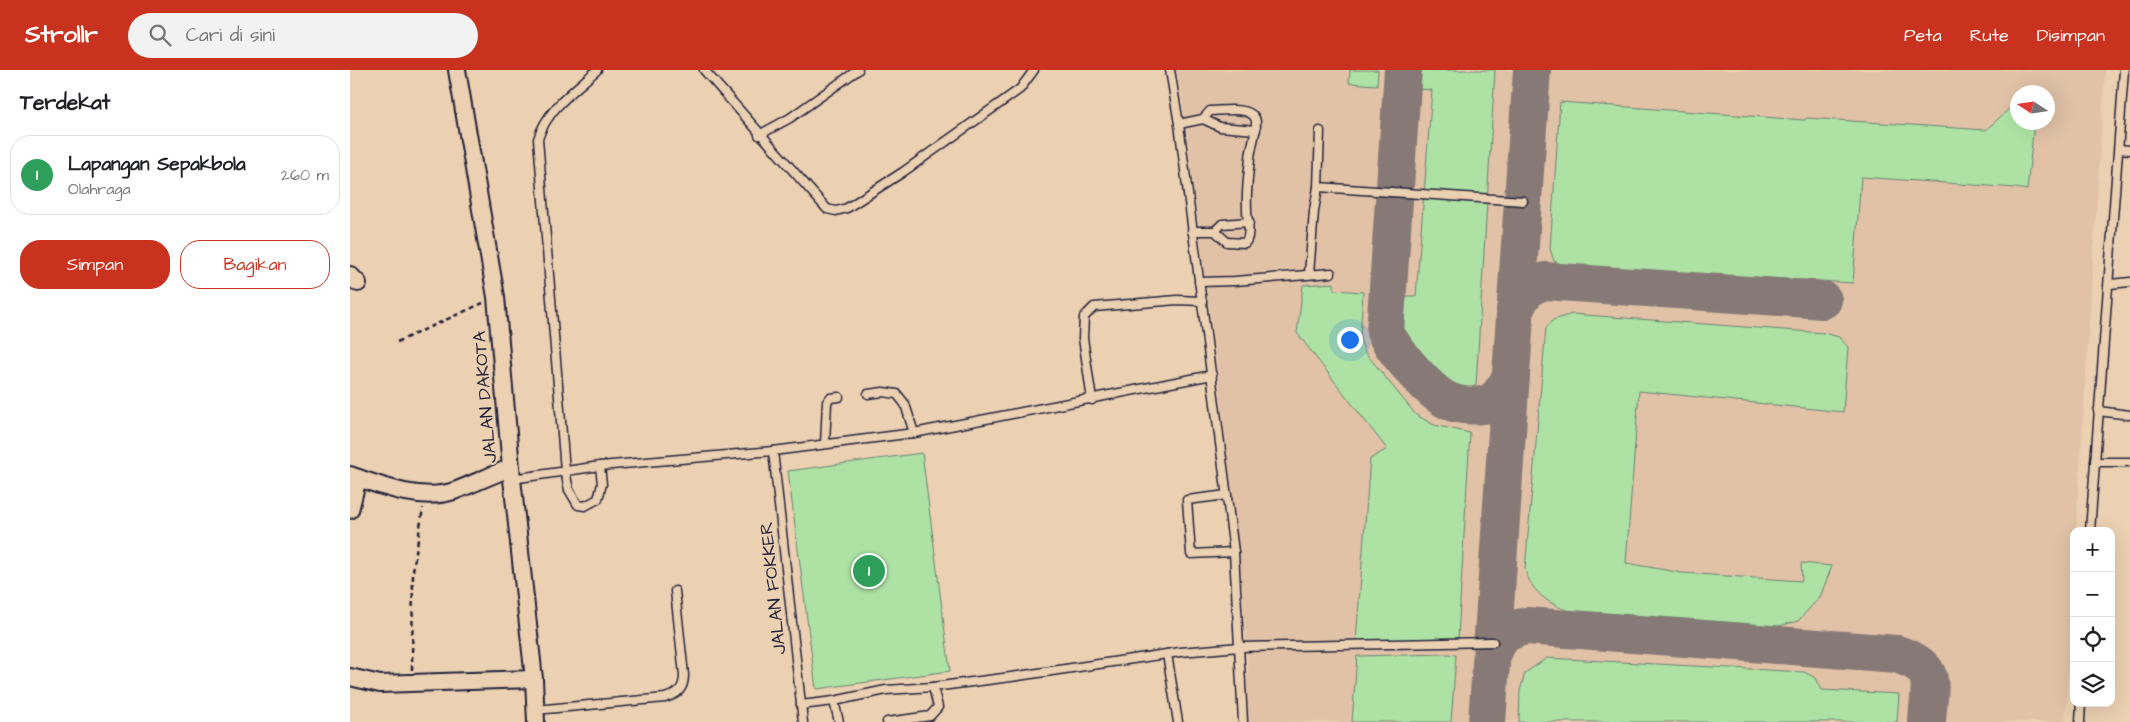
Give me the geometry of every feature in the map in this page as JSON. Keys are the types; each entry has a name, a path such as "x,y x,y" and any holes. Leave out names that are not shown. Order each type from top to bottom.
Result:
{"street":[{"name":"JALAN DAKOTA","path":"457,70 496,297 512,473 534,679 535,716"},
{"path":"350,510 354,476 387,487 425,495 452,491 512,473"},
{"path":"350,677 380,684 534,679"}],"lane":[{"path":"597,70 552,112 542,126 538,139 565,471 574,502 578,505 585,506 598,499 601,494 600,466"},
{"path":"704,70 827,209 836,211 847,208 903,172 1020,89 1034,70"},
{"path":"759,134 790,118 858,70"},
{"path":"1170,70 1179,124 1234,552 1243,722"},
{"path":"2090,527 2119,149 2127,88 2124,70"},
{"path":"1192,231 1215,231 1227,242 1244,243 1249,237 1249,222 1246,212 1247,190 1251,143 1256,130 1255,118 1250,112 1210,111 1203,119"},
{"path":"1179,124 1203,119 1220,127 1256,130"},
{"path":"1309,274 1314,211 1318,188 1320,131"},
{"path":"2119,149 2130,150"},
{"path":"1318,188 1523,201"},
{"path":"1215,231 1222,224 1249,222"},
{"path":"1199,282 1331,273"},
{"path":"2110,284 2130,282"},
{"path":"1092,400 1083,338 1084,317 1094,307 1177,300 1202,301"},
{"path":"512,473 565,471 600,466 773,452 914,433 1092,400 1212,375"},
{"path":"868,394 884,392 897,394 905,404 914,433"},
{"path":"825,444 827,402 830,398 839,397"},
{"path":"2098,411 2130,415"},
{"name":"JALAN FOKKER","path":"773,452 803,722"},
{"path":"2095,462 2130,462"},
{"path":"1227,494 1187,500 1191,554 1234,552"},
{"path":"535,716 665,698 679,692 684,684 684,675 675,592"},
{"path":"801,705 834,702 886,690 933,687 1167,654 1240,647 1493,642"},
{"path":"1167,654 1178,722"},
{"path":"887,722 930,716 936,713 938,707 933,687"},
{"path":"834,702 839,722"},
{"path":"2080,722 2081,707"}],"path":[{"path":"397,342 496,297"},
{"path":"412,684 413,571 425,495"}],"shaded area":[{"path":"1175,70 2105,70 2076,527 2070,527 2070,640 2065,722 1248,722 1247,649 1224,423 1181,89"}],"green space":[{"path":"1350,70 1378,70 1377,85 1349,83"},
{"path":"1420,70 1495,70 1476,385 1467,390 1439,375 1401,340 1406,296 1416,296 1432,90 1418,89"},
{"path":"1560,102 1804,120 1807,118 1986,130 2010,107 2010,130 2033,130 2027,190 1861,177 1853,283 1566,266 1554,261 1550,249"},
{"path":"1334,283 1334,290 1363,292 1360,338 1364,351 1416,415 1434,425 1470,433 1458,638 1356,641 1370,459 1387,449 1297,333 1303,285"},
{"path":"1572,314 1824,333 1839,337 1848,347 1843,412 1639,391 1626,563 1682,573 1802,581 1801,563 1832,566 1820,597 1798,621 1779,626 1566,610 1552,603 1535,590 1525,569 1546,328 1553,320"},
{"path":"922,453 950,671 816,689 788,471"},
{"path":"1456,655 1451,722 1352,722 1357,656"},
{"path":"1547,658 1804,672 1816,678 1822,690 1899,694 1897,722 1519,722 1520,691 1525,673"}],"taxiway":[{"path":"1403,70 1385,332 1396,350 1414,372 1434,391 1451,402 1470,406 1489,403 1499,395 1511,377"},
{"path":"1487,722 1532,70"},
{"path":"1515,310 1526,291 1534,285 1545,281 1823,300"},
{"path":"1492,656 1497,643 1504,635 1527,626 1897,654 1920,665 1926,672 1930,687 1927,722"}],"place":[{"name":"Lapangan Sepakbola","path":"869,571"}]}
